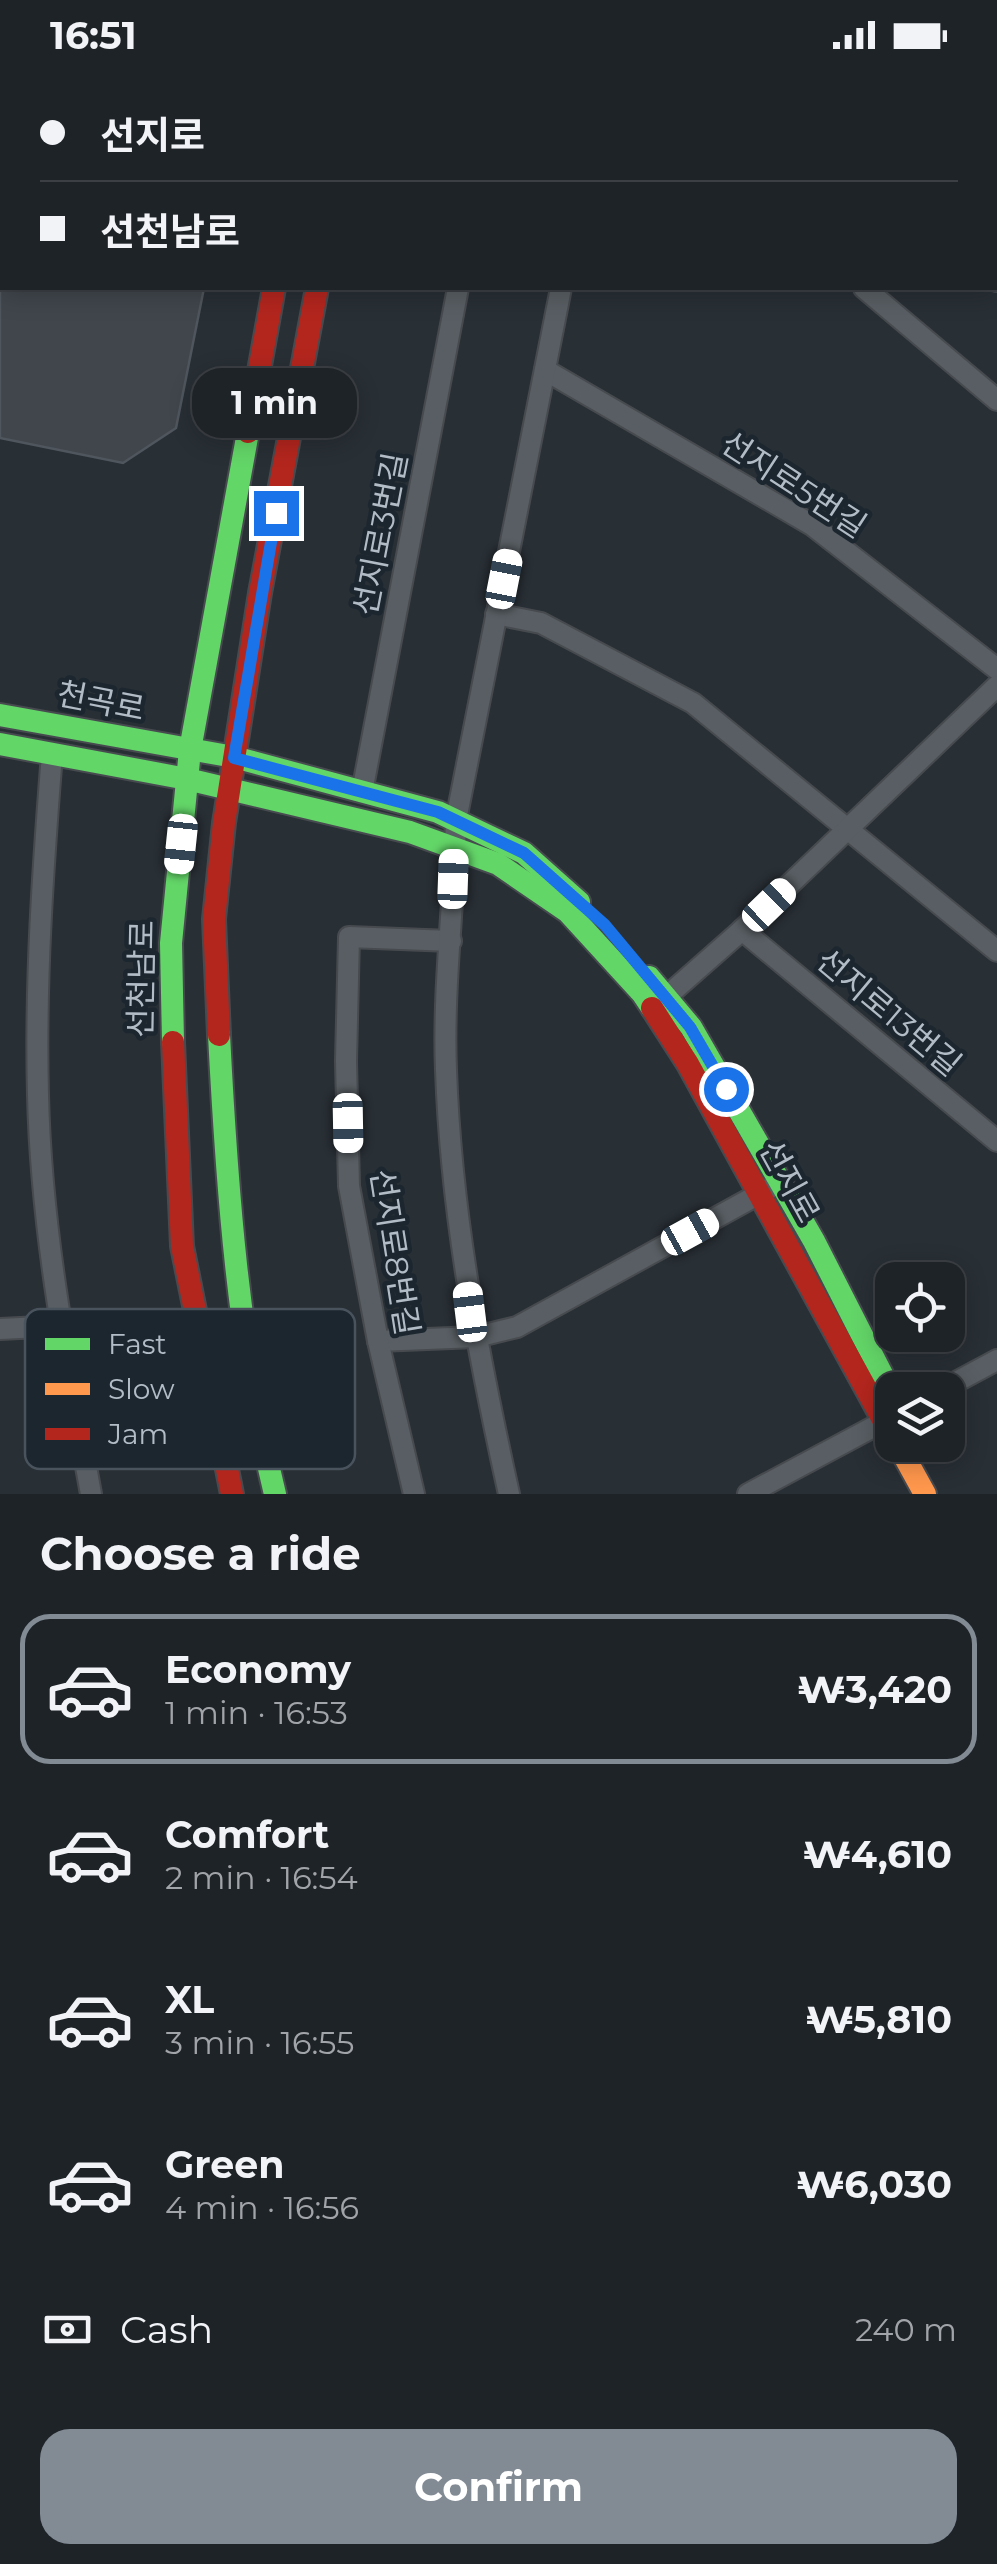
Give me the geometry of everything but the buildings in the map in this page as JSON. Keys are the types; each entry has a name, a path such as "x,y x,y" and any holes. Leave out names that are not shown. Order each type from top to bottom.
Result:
{"main road":[{"name":"선천남로","path":"195,1309 182,1246 171,944 190,750 274,290"},
{"path":"238,1309 223,1126 214,904 234,758 317,290"},
{"name":"천곡로","path":"0,714 190,750"},
{"name":"천곡로","path":"0,744 187,779"},
{"name":"선지로","path":"190,750 438,812 524,853 605,925 659,1003 688,1064 770,1188 879,1372"},
{"name":"선지로","path":"187,779 410,832 498,864 568,912 659,1003"},
{"name":"선지로","path":"770,1188 875,1394"},
{"path":"907,1462 924,1494"},
{"path":"928,1462 944,1494"},
{"name":"선천남로","path":"227,1469 232,1494"},
{"path":"268,1469 275,1494"}],"street":[{"name":"선지로3번길","path":"362,792 458,290"},
{"path":"454,848 456,820 561,290"},
{"path":"866,290 997,400"},
{"name":"선지로5번길","path":"545,370 812,525 997,669"},
{"path":"496,614 541,624 693,703 997,951"},
{"path":"659,1003 742,930 997,686"},
{"path":"52,754 39,919 38,1098 58,1309"},
{"name":"선지로8번길","path":"454,848 446,1068 456,1200 476,1338 509,1494"},
{"name":"선지로13번길","path":"742,930 997,1141"},
{"name":"선지로8번길","path":"414,1494 378,1341 349,1186 349,937 451,941"},
{"path":"378,1341 476,1338 517,1327 770,1188"},
{"path":"0,1329 25,1328"},
{"path":"965,1377 997,1360"},
{"path":"748,1494 875,1431"},
{"path":"86,1469 91,1494"}],"traffic: fast":[{"path":"173,1042 171,943 190,750 248,432"},
{"path":"0,715 234,757 438,812 524,853 579,902"},
{"path":"0,744 187,779 410,832 498,864 568,912 652,1008"},
{"path":"649,977 691,1027 814,1241 881,1372"},
{"path":"219,1035 241,1309"},
{"path":"269,1469 275,1494"}],"traffic: slow":[{"path":"907,1462 925,1494"}],"traffic: jam":[{"path":"248,432 274,290"},
{"path":"219,1035 214,919 224,823 260,593 317,290"},
{"path":"652,1008 688,1064 875,1405"},
{"path":"173,1042 182,1246 195,1309"},
{"path":"227,1469 232,1494"}],"route":[{"path":"276,513 234,758 438,812 524,853 605,925 690,1027 726,1089"}]}
